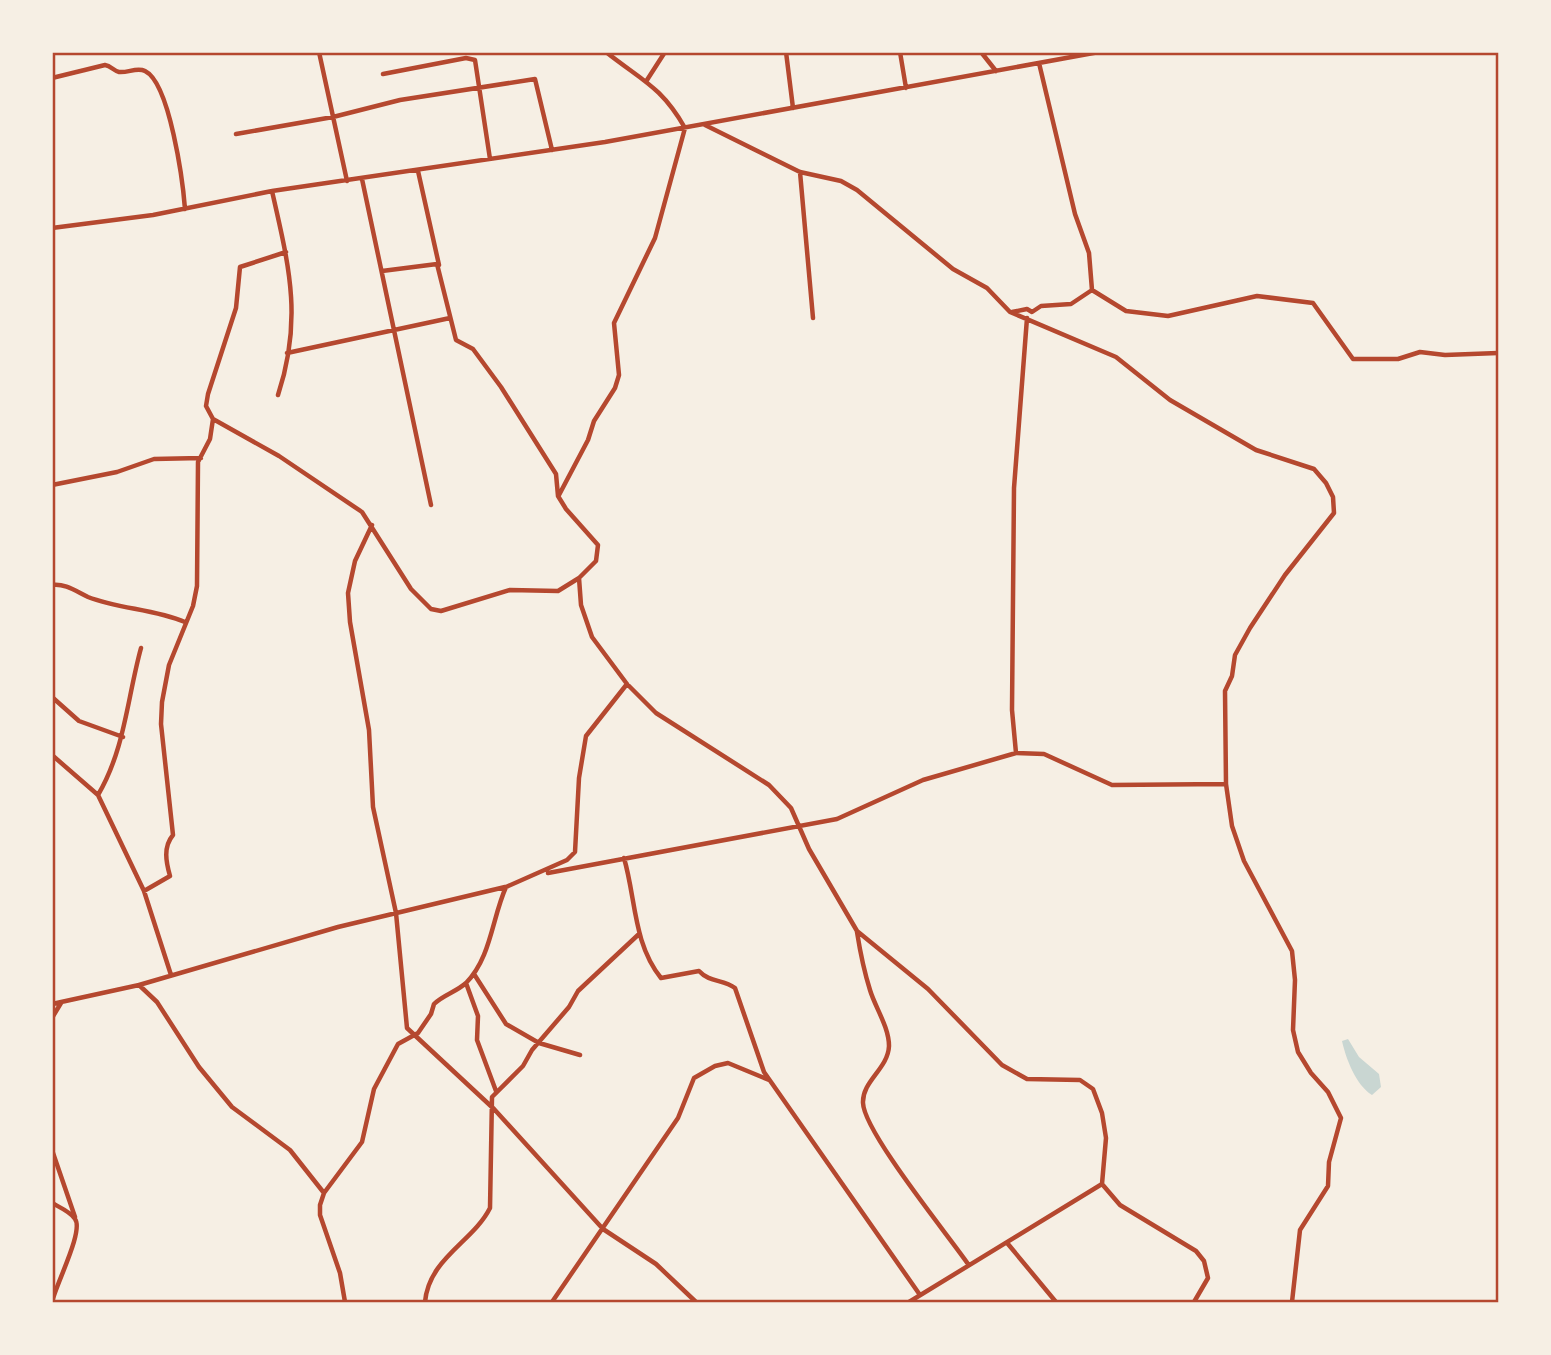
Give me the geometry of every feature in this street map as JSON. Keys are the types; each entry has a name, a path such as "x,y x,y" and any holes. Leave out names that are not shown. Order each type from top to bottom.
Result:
{"street":[{"path":"319,52 347,182"},
{"path":"558,496 588,440 594,421 615,388 619,375 614,323 655,238 685,128 670,103 648,80 606,52"},
{"path":"648,80 665,52"},
{"path":"786,52 793,108"},
{"path":"900,52 906,88"},
{"path":"981,52 996,71"},
{"path":"52,228 185,209 272,191 347,182 705,125 1099,52"},
{"path":"383,74 466,58 475,60 491,159"},
{"path":"1039,64 1075,214 1089,253 1092,290"},
{"path":"52,78 105,65 118,72 148,72 158,88 167,114 185,209"},
{"path":"236,134 333,117 400,100 537,80 552,150"},
{"path":"705,125 800,172 841,181 857,190 953,269 987,288 1010,312 1116,357 1170,400 1256,450 1314,470 1326,483 1333,497 1334,513 1285,575 1236,655 1232,676 1225,691 1226,784 1232,826 1244,862 1292,951 1296,980 1293,1030 1298,1052 1311,1073 1328,1092 1340,1118 1329,1162 1328,1186 1300,1230 1292,1303"},
{"path":"286,252 245,264 238,271 236,308 208,394 206,407 213,419 322,484 362,512 411,589 431,609 441,611 510,590 558,591 579,578 596,561 598,545 566,509 558,496 556,474 547,457 477,353 456,340 418,171"},
{"path":"800,172 813,318"},
{"path":"362,179 431,505"},
{"path":"272,191 293,293 286,372 278,395"},
{"path":"382,271 434,262 440,269"},
{"path":"1010,312 1027,309 1032,312 1041,306 1071,304 1092,290"},
{"path":"1092,290 1126,311 1168,316 1257,296 1313,303 1353,359 1398,359 1420,352 1455,355 1498,352"},
{"path":"287,353 450,318"},
{"path":"1016,753 1012,710 1014,488 1027,318"},
{"path":"144,891 170,876 166,855 168,841 173,835 161,724 162,702 169,665 197,586 201,458 210,439 213,419"},
{"path":"52,485 117,472 154,458 201,458"},
{"path":"372,525 355,561 348,593 350,622 369,730 373,807 396,913 407,1028 494,1110 603,1229 656,1264 696,1303"},
{"path":"579,578 578,591 592,637 627,684 656,713 769,785 791,808 809,849 857,931 870,990 889,1045 886,1062 867,1086 862,1101 865,1114 886,1149 968,1264"},
{"path":"52,585 61,584 91,598 167,615 186,622"},
{"path":"99,795 111,774 124,737 141,648"},
{"path":"52,1004 139,985 396,913 506,887 567,860 575,852 579,778 586,736 627,684"},
{"path":"52,697 79,721 124,737"},
{"path":"540,874 838,818 923,780 1016,753 1044,754 1112,785 1226,784"},
{"path":"52,755 99,795 144,891 171,975"},
{"path":"624,858 634,891 634,917 639,934 661,978 692,970 699,971 707,979 727,983 735,988 759,1060 770,1080 920,1295"},
{"path":"345,1303 340,1273 320,1216 324,1193 362,1142 374,1090 398,1044 415,1033 431,1014 433,1004 466,983 474,974 489,944 495,912 506,887"},
{"path":"857,931 928,989 1009,1070 1034,1080 1080,1080 1093,1089 1102,1113 1106,1138 1102,1184 1120,1205 1196,1251 1204,1261 1208,1278 1194,1303"},
{"path":"425,1303 426,1288 447,1256 490,1208 490,1133 494,1110 491,1103 496,1091 523,1066 556,1025 578,991 639,934"},
{"path":"474,974 506,1024 539,1043 580,1055"},
{"path":"466,983 478,1016 477,1040 496,1091"},
{"path":"139,985 157,1002 199,1067 232,1107 290,1150 324,1193"},
{"path":"52,1018 61,1002"},
{"path":"552,1303 678,1118 694,1078 715,1066 728,1063 770,1080"},
{"path":"52,1150 75,1218 78,1237 55,1284 52,1302"},
{"path":"909,1303 968,1264 1102,1184"},
{"path":"52,1203 75,1218"},
{"path":"1007,1243 1056,1303"}],"shaded area":[{"path":"1348,1039 1359,1057 1379,1074 1381,1087 1372,1095 1361,1085 1349,1063 1342,1041"}]}
